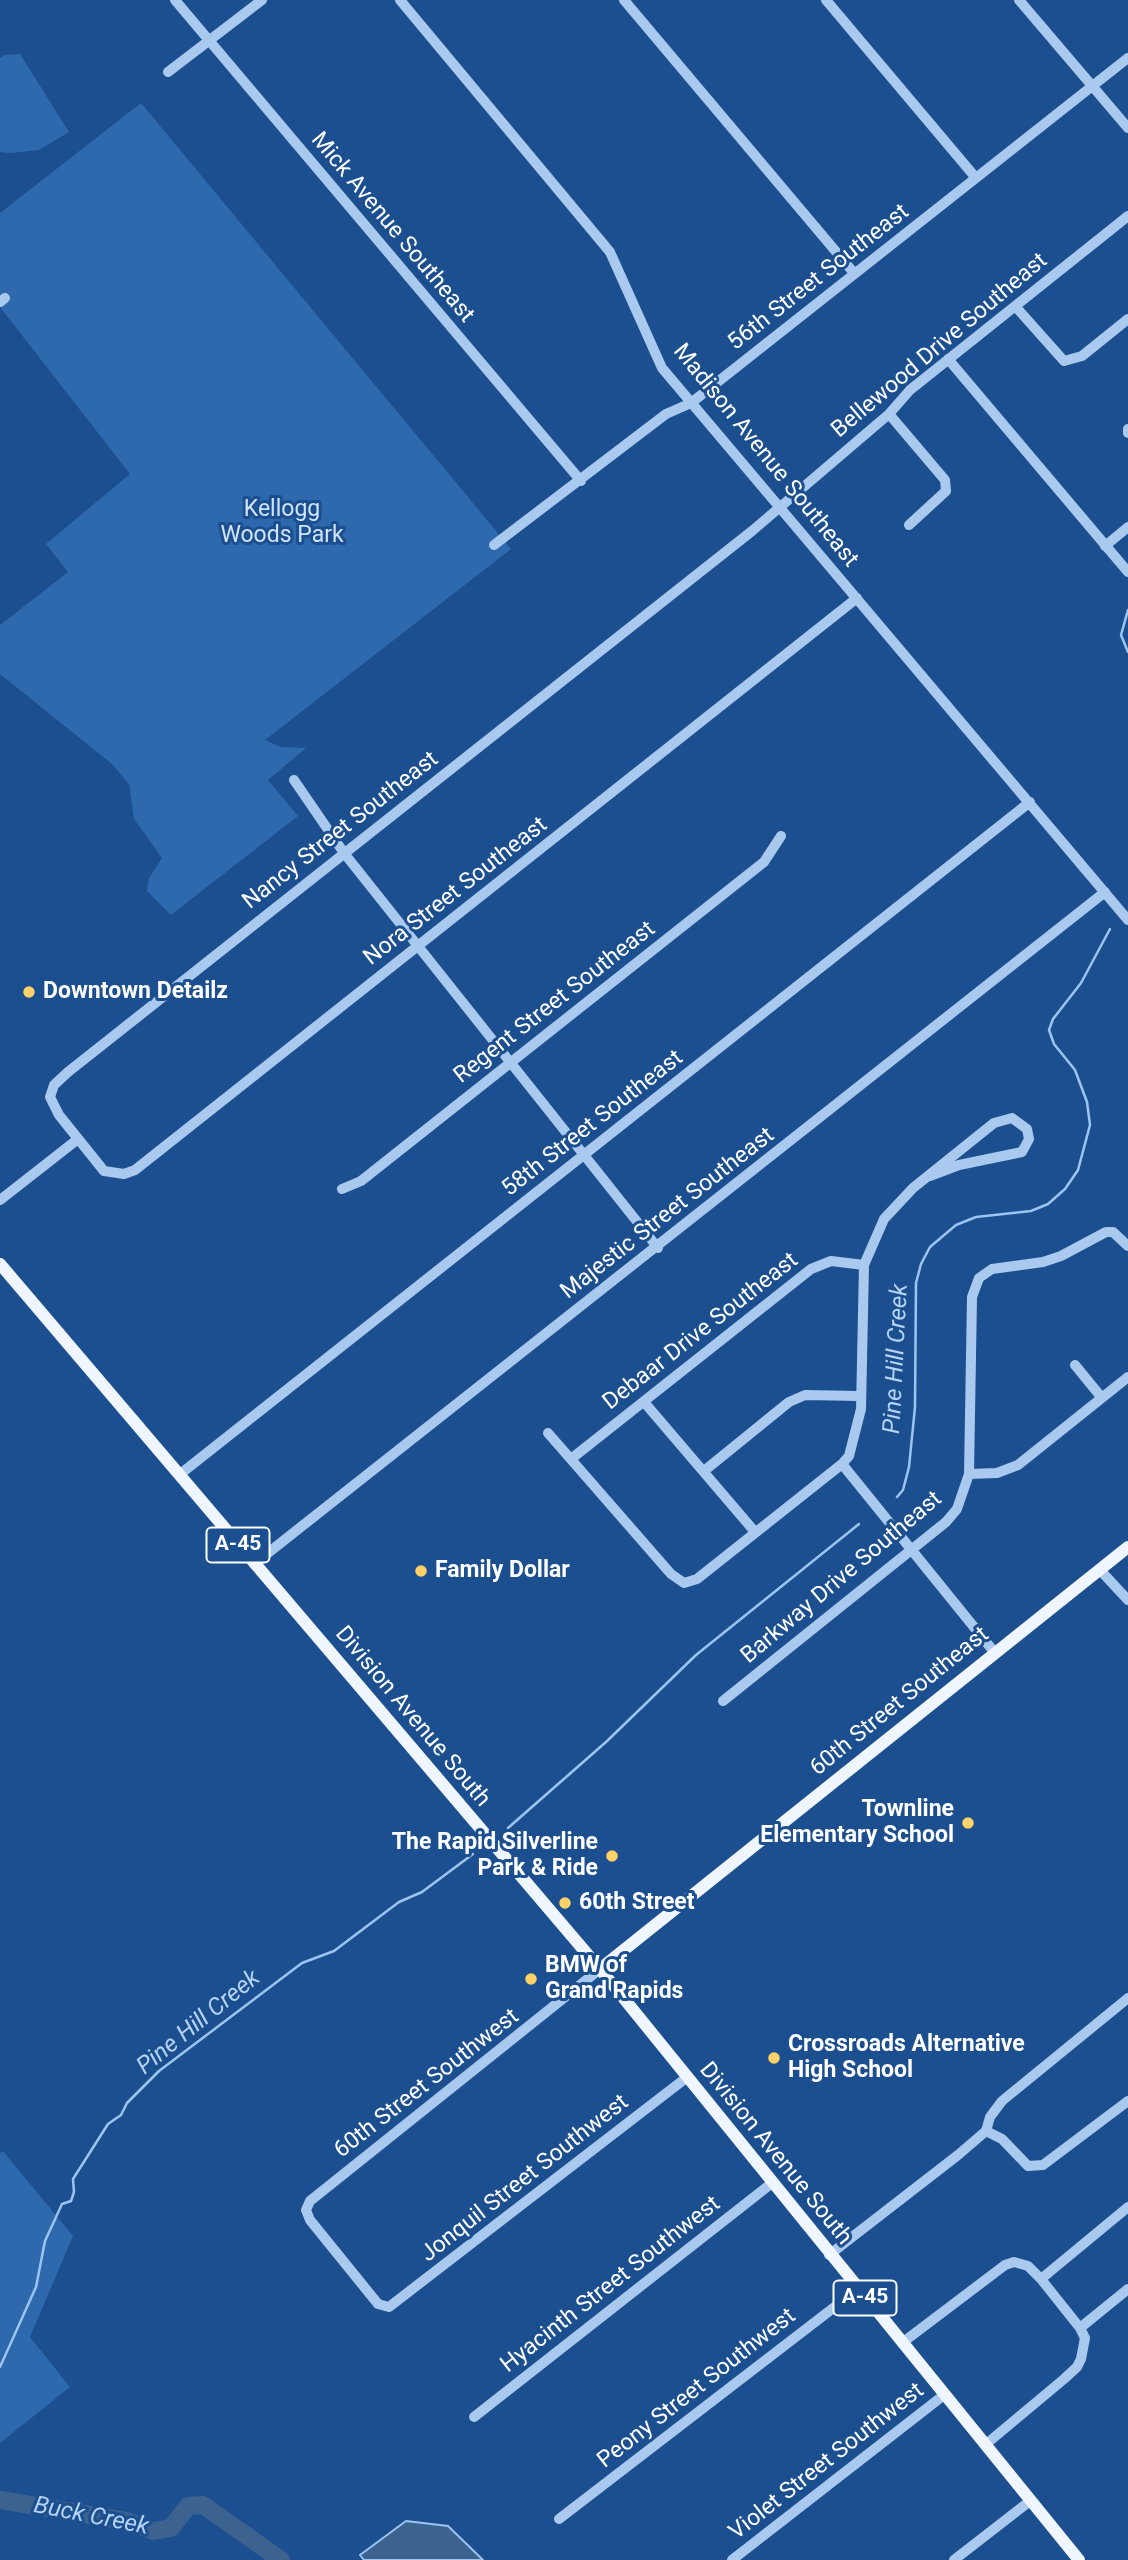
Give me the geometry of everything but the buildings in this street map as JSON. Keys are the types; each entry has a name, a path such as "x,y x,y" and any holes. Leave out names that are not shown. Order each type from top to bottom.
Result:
{"main road":[{"name":"Division Avenue South","path":"0,1264 600,1969 1079,2560"},
{"name":"60th Street Southeast","path":"600,1969 1128,1547"}],"street":[{"name":"Mick Avenue Southeast","path":"175,0 581,481"},
{"path":"168,72 262,0"},
{"name":"Madison Avenue Southeast","path":"400,0 610,251 662,368 1128,920"},
{"path":"624,0 854,273"},
{"path":"826,0 976,178"},
{"path":"1019,0 1128,128"},
{"name":"56th Street Southeast","path":"495,545 667,414 691,403 1128,58"},
{"name":"Bellewood Drive Southeast","path":"779,507 889,414 910,390 1126,221"},
{"path":"1015,306 1065,361 1082,356 1128,319"},
{"path":"948,359 1128,572"},
{"path":"889,414 945,480 946,491 909,525"},
{"name":"Nancy Street Southeast","path":"78,1139 50,1097 54,1085 779,507"},
{"path":"1105,546 1128,527"},
{"name":"Nora Street Southeast","path":"78,1139 104,1171 124,1174 135,1170 857,598"},
{"path":"294,780 344,853 658,1248"},
{"name":"58th Street Southeast","path":"179,1475 1030,803"},
{"name":"Regent Street Southeast","path":"342,1189 361,1181 764,862 781,836"},
{"name":"Majestic Street Southeast","path":"254,1564 658,1248 1105,892"},
{"path":"548,1433 670,1574 684,1583 697,1579 849,1456 861,1409 859,1396 864,1265 884,1219 930,1176 994,1123 1012,1118 1027,1129 1029,1139 1022,1152 960,1165 930,1176"},
{"path":"0,1200 78,1139"},
{"name":"Barkway Drive Southeast","path":"723,1701 912,1549 957,1509 969,1474 972,1297 979,1278 992,1269 1043,1262 1061,1256 1106,1232 1113,1232 1128,1246"},
{"name":"Debaar Drive Southeast","path":"571,1459 811,1269 831,1261 864,1265"},
{"path":"1075,1365 1102,1398"},
{"path":"969,1474 997,1473 1018,1465 1128,1377"},
{"path":"704,1471 789,1402 805,1395 859,1396"},
{"path":"644,1402 755,1532"},
{"path":"842,1464 995,1653"},
{"path":"1100,1570 1128,1600"},
{"name":"60th Street Southwest","path":"385,2307 378,2304 310,2220 306,2210 310,2201 600,1969"},
{"path":"830,2255 986,2131 990,2117 1002,2101 1127,2001"},
{"name":"Jonquil Street Southwest","path":"385,2307 394,2304 686,2078"},
{"path":"986,2131 1002,2139 1028,2166 1043,2165 1128,2101"},
{"name":"Hyacinth Street Southwest","path":"474,2417 772,2183"},
{"path":"1041,2279 1128,2207"},
{"path":"902,2343 1005,2265 1014,2262 1028,2266 1041,2279 1080,2328 1084,2347 1077,2367 985,2445"},
{"name":"Peony Street Southwest","path":"559,2519 858,2289"},
{"path":"1080,2328 1128,2289"},
{"name":"Violet Street Southwest","path":"732,2560 944,2395"},
{"path":"954,2560 1030,2501"}],"green space":[{"path":"20,54 69,132 39,150 0,152 0,58 4,55"},
{"name":"Kellogg Woods Park","path":"141,103 511,549 265,740 281,747 306,748 268,780 298,816 171,915 147,891 149,878 162,858 134,819 129,784 112,764 0,674 0,625 68,572 46,544 130,474 0,307 0,213"},
{"path":"3,2151 73,2236 30,2337 70,2387 0,2443 0,2153"}],"shaded area":[{"path":"406,2521 448,2526 483,2560 364,2560 360,2555"}],"waterway":[{"path":"1128,610 1121,635 1128,652"},
{"name":"Pine Hill Creek","path":"897,1497 903,1490 909,1467 915,1407 916,1283 921,1264 930,1247 956,1225 976,1217 1031,1211 1048,1204 1065,1189 1078,1170 1090,1125 1087,1102 1075,1070 1054,1044 1049,1030 1053,1019 1081,983 1110,929"},
{"name":"Pine Hill Creek","path":"508,1828 606,1742 696,1655 859,1524"},
{"name":"Pine Hill Creek","path":"0,2367 36,2287 45,2241 62,2204 71,2201 74,2192 73,2179 108,2124 121,2115 127,2103 159,2071 302,1963 334,1951 399,1902 422,1892 473,1854"},
{"name":"Buck Creek","path":"0,2500 126,2521 154,2531 171,2528 188,2506 203,2505 281,2560"}],"place":[{"name":"Downtown Detailz","path":"29,992"},
{"name":"Family Dollar","path":"421,1571"},
{"name":"Townline Elementary School","path":"968,1823"},
{"name":"The Rapid Silverline Park & Ride","path":"612,1856"},
{"name":"60th Street","path":"565,1903"},
{"name":"BMW of Grand Rapids","path":"531,1979"},
{"name":"Crossroads Alternative High School","path":"774,2058"}]}
